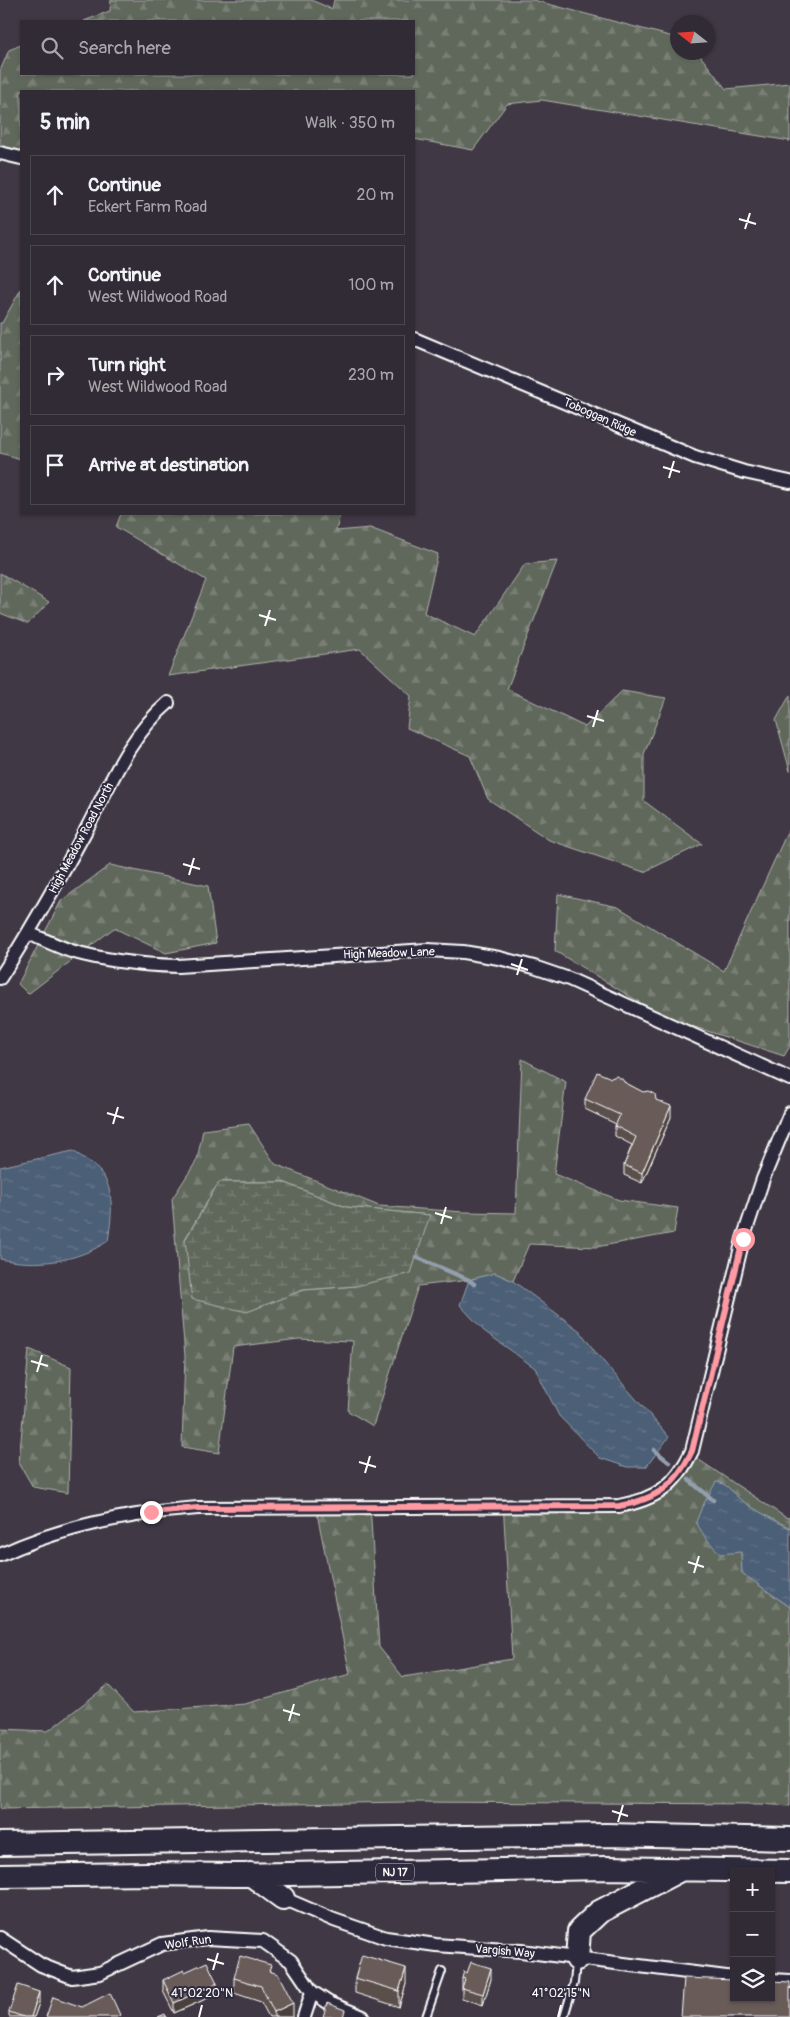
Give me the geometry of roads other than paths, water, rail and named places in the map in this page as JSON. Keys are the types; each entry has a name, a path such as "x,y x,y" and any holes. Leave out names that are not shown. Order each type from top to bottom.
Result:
{"highway":[{"path":"0,1844 606,1835 790,1839"},
{"name":"NJ 17","path":"0,1876 606,1868 790,1871"},
{"path":"577,1959 579,1931 599,1912 680,1869"},
{"path":"250,1874 283,1898"}],"street":[{"path":"0,153 20,158"},
{"name":"Toboggan Ridge","path":"415,340 695,458 744,472 790,482"},
{"name":"High Meadow Road North","path":"0,978 61,876 126,752 142,728 168,703"},
{"name":"High Meadow Lane","path":"28,933 70,950 109,960 144,965 178,966 411,950 463,952 499,958 569,979 790,1080"},
{"path":"0,1555 59,1532 105,1520 180,1509 619,1506 638,1502 656,1495 671,1484 683,1470 692,1451 729,1290 743,1239 760,1188 790,1113"},
{"name":"Vargish Way","path":"283,1898 334,1920 386,1938 436,1945 521,1951 730,1978"},
{"name":"Wolf Run","path":"0,1938 41,1965 72,1977 100,1973 162,1944 208,1938 263,1941 291,1961 312,1992"},
{"path":"775,1980 790,1981"},
{"path":"304,2017 312,1992 329,2003 363,2017"}],"lane":[{"path":"564,2017 574,1983 577,1959"},
{"path":"426,2017 442,1971"}],"water":[{"path":"73,1151 95,1167 106,1180 111,1197 108,1241 83,1254 56,1261 28,1263 0,1259 0,1167"},
{"path":"495,1273 513,1281 580,1331 596,1353 669,1437 646,1467 627,1467 600,1458 559,1416 535,1368 484,1331 460,1305 469,1280"},
{"path":"716,1482 727,1487 753,1508 790,1528 790,1607 742,1573 741,1552 720,1554 705,1537 696,1522"}],"waterway":[{"path":"416,1257 469,1280 474,1284"},
{"path":"654,1450 669,1462"},
{"path":"689,1480 713,1500"}]}
